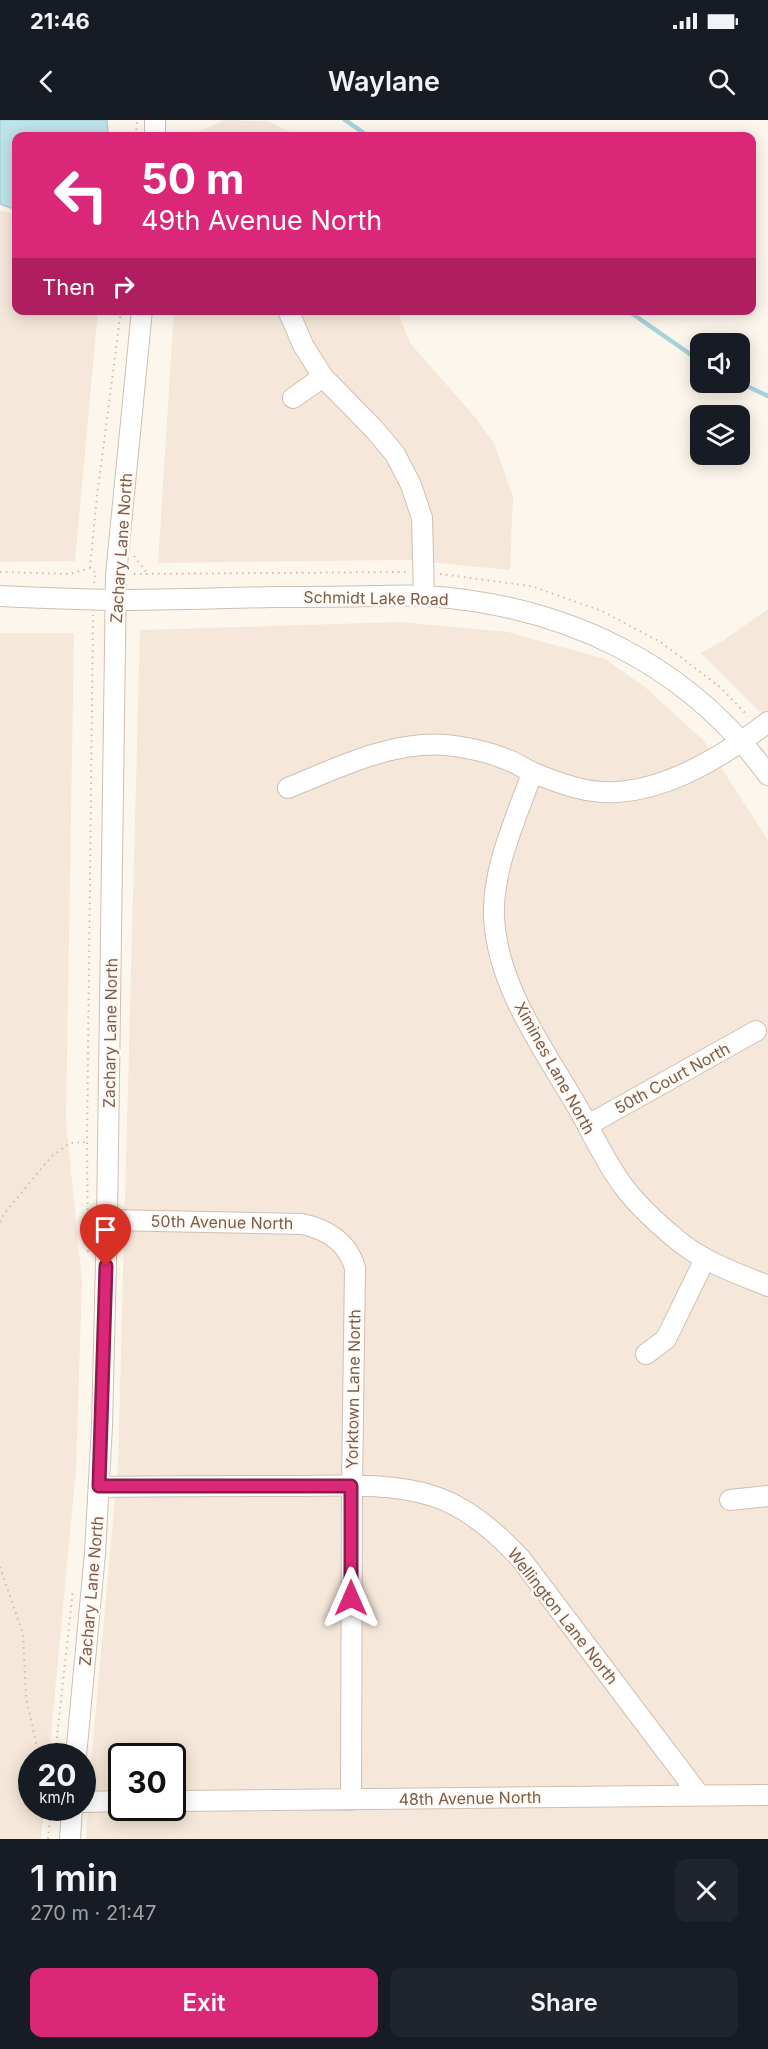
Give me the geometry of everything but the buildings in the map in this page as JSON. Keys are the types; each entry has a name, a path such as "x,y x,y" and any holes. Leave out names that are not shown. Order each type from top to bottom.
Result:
{"street":[{"name":"Zachary Lane North","path":"77,1743 99,1486 107,1220 116,600 122,506 141,315"},
{"path":"290,315 303,345 323,377 395,454 411,485 422,519 424,596"},
{"path":"292,398 323,377"},
{"name":"Schmidt Lake Road","path":"0,596 116,600 424,596 482,602 534,613 587,631 635,656 680,685 720,719 768,775"},
{"path":"288,788 386,751 416,746 446,745 480,751 508,760 532,773 586,790 625,791 672,780 740,742 768,722"},
{"name":"Ximines Lane North","path":"532,773 503,856 496,886 494,916 497,947 518,1004 588,1125 603,1157 625,1188 649,1215 677,1240 705,1259 768,1286"},
{"name":"50th Court North","path":"588,1125 756,1031"},
{"name":"50th Avenue North","path":"107,1220 302,1224"},
{"name":"Yorktown Lane North","path":"302,1224 319,1228 334,1236 352,1259 355,1268 351,1486 351,1800"},
{"path":"646,1353 666,1339 705,1259"},
{"name":"Wellington Lane North","path":"99,1486 351,1486 406,1490 433,1496 459,1507 481,1521 521,1559 699,1796"},
{"path":"730,1500 768,1496"},
{"name":"48th Avenue North","path":"186,1801 768,1795"},
{"path":"70,1839 71,1821"}],"path":[{"path":"90,568 120,315"},
{"path":"88,1255 87,1142 95,573"},
{"path":"0,1222 51,1157 70,1143 87,1142"},
{"path":"0,1567 23,1634 26,1697 36,1743"},
{"path":"55,1743 74,1588"},
{"path":"48,1839 50,1821"}],"shaded area":[{"path":"224,120 268,121 290,132 198,132"},
{"path":"0,210 12,214 12,315 98,315 75,561 0,562"},
{"path":"174,315 399,315 411,344 474,416 494,443 513,496 510,570 408,560 158,563"},
{"path":"768,609 768,722 701,653"},
{"path":"400,622 508,632 605,659 645,687 704,741 768,840 768,1839 86,1839 87,1821 96,1821 96,1743 93,1743 118,1464 140,630"},
{"path":"0,633 74,633 66,1121 82,1281 76,1469 50,1743 18,1743 18,1821 43,1821 41,1839 0,1839"}],"water":[{"path":"0,120 107,120 108,132 12,132 12,208 0,204"}],"waterway":[{"path":"345,120 362,132"},
{"path":"634,315 690,354"},
{"path":"750,388 768,396"}],"route":[{"path":"106,1266 99,1486 351,1486 351,1598"}]}
